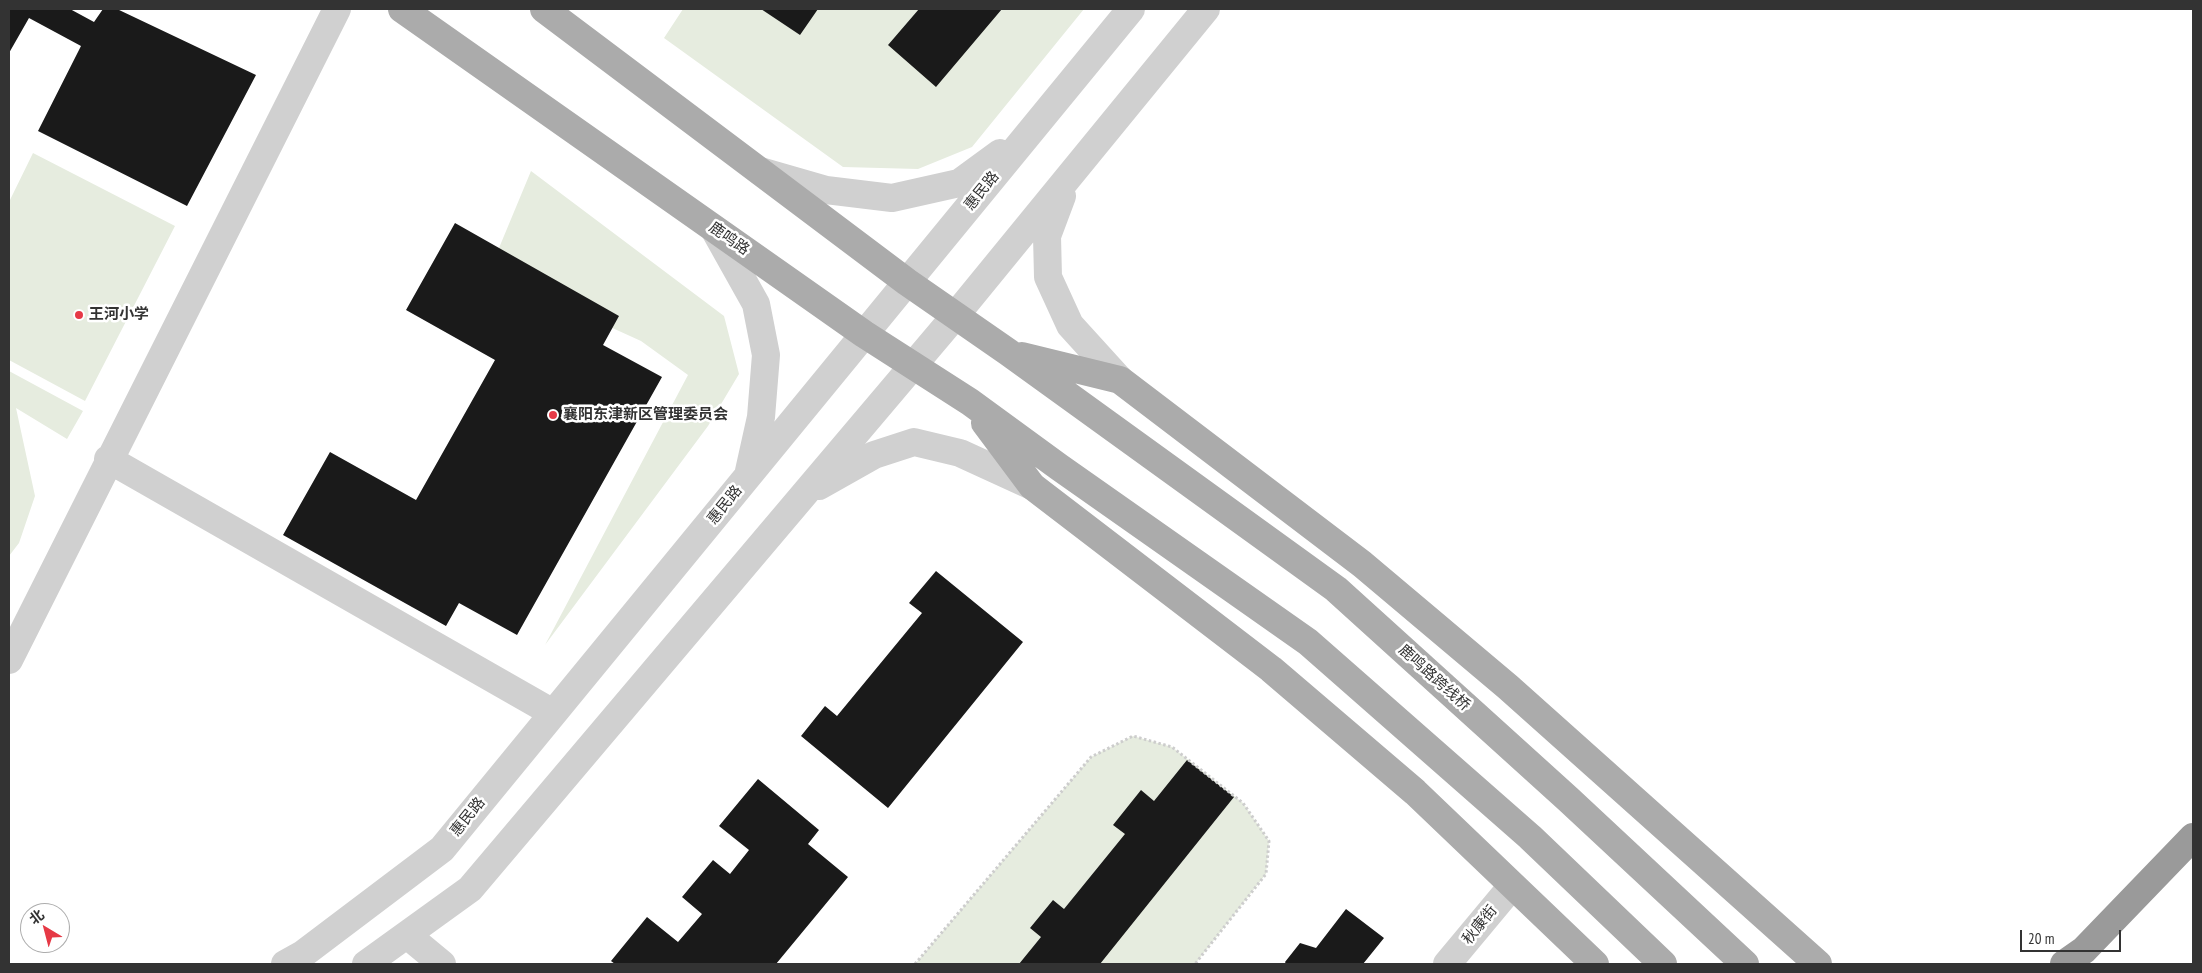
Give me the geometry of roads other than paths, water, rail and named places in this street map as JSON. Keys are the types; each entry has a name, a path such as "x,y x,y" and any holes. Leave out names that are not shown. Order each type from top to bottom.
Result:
{"highway":[{"path":"2064,964 2084,950 2193,837"}],"main road":[{"name":"鹿鸣路","path":"402,9 864,334 970,402 1308,642 1530,837 1663,964"},
{"path":"544,9 908,282 1008,352 1120,380 1362,564 1508,687 1818,964"},
{"name":"鹿鸣路跨线桥","path":"1008,352 1336,589 1575,806 1745,964"},
{"path":"970,402 1032,486 1271,669 1414,792 1595,964"}],"street":[{"path":"9,660 108,459 337,9"},
{"name":"惠民路","path":"285,964 303,954 442,850 1131,9"},
{"path":"366,964 470,889 955,316 1206,9"},
{"path":"760,171 826,190 892,198 959,183 1032,130"},
{"path":"1071,174 1047,236 1048,278 1070,325 1120,380"},
{"path":"714,229 756,304 766,355 761,417 748,477"},
{"path":"802,496 874,454 914,442 960,453 1032,486"},
{"path":"108,459 554,713"},
{"name":"秋康街","path":"1447,964 1512,886"},
{"path":"407,935 442,964"}],"place":[{"name":"王河小学","path":"79,315"},
{"name":"襄阳东津新区管理委员会","path":"553,415"}]}
